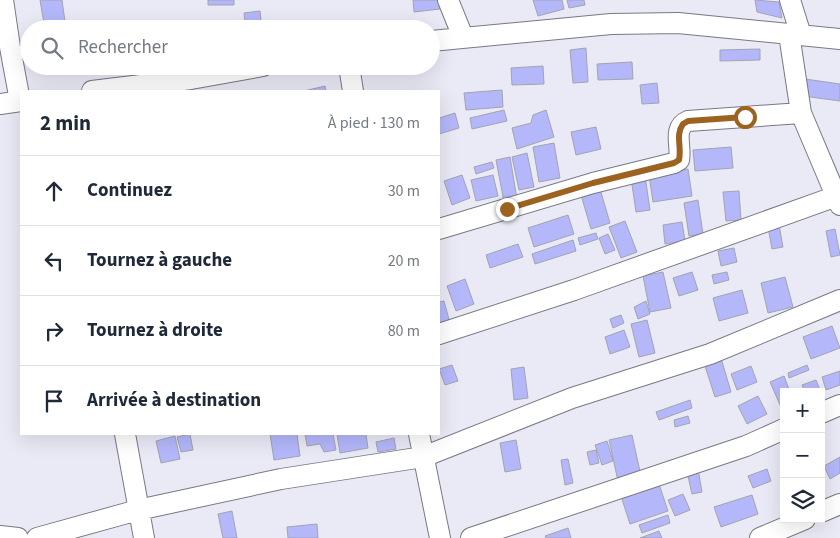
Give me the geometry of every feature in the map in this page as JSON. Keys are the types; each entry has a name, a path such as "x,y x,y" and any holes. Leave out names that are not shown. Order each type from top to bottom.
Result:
{"street":[{"path":"3,0 20,95"},
{"path":"448,0 463,37"},
{"path":"440,334 838,201 801,113 795,35 790,0"},
{"path":"440,40 611,24 678,23 840,39"},
{"path":"100,90 213,75"},
{"path":"350,75 353,90"},
{"path":"0,104 20,101"},
{"path":"440,229 593,183 674,163 679,160 680,155 678,134 680,128 688,121 801,113"},
{"path":"37,538 138,510 281,479 423,457 572,398 710,354 840,300"},
{"path":"825,411 840,404"},
{"path":"470,538 746,446 780,431"},
{"path":"125,435 144,538"},
{"path":"419,435 440,538"},
{"path":"825,510 840,504"},
{"path":"760,538 796,523"},
{"path":"0,536 18,538"}],"building":[{"path":"40,0 62,0 65,20 43,20"},
{"path":"208,0 234,0 234,5 208,5"},
{"path":"413,0 440,0 440,9 414,12"},
{"path":"533,0 562,0 564,9 538,16"},
{"path":"567,0 584,0 585,5 569,8"},
{"path":"755,0 779,2 782,18 757,12"},
{"path":"260,11 261,20 245,20 244,13"},
{"path":"586,48 588,82 573,83 570,50"},
{"path":"760,49 760,60 720,61 720,50"},
{"path":"632,62 633,79 598,80 597,64"},
{"path":"543,66 544,84 512,85 511,68"},
{"path":"805,79 840,84 840,101 803,96"},
{"path":"657,83 659,103 642,104 640,85"},
{"path":"325,86 326,90 308,90"},
{"path":"502,90 503,107 466,110 464,93"},
{"path":"504,110 507,121 472,129 470,118"},
{"path":"546,110 554,137 517,149 512,128 531,123 533,115"},
{"path":"455,113 459,128 440,134 440,118"},
{"path":"596,127 601,149 576,155 571,132"},
{"path":"554,143 560,178 539,182 533,147"},
{"path":"731,147 733,168 695,171 693,150"},
{"path":"527,153 534,187 519,190 512,157"},
{"path":"510,157 517,199 504,202 496,160"},
{"path":"492,162 494,168 476,174 474,167"},
{"path":"688,169 692,196 653,202 649,175"},
{"path":"462,175 470,198 452,205 444,181"},
{"path":"493,175 498,196 476,201 471,180"},
{"path":"645,176 650,210 636,212 631,178"},
{"path":"600,189 610,223 591,229 581,195"},
{"path":"739,191 741,220 726,221 723,192"},
{"path":"698,200 703,234 689,236 684,203"},
{"path":"568,215 574,234 534,247 528,228"},
{"path":"625,221 637,252 621,258 609,227"},
{"path":"682,222 685,241 665,244 663,225"},
{"path":"779,225 783,247 772,249 768,227"},
{"path":"835,229 840,255 831,257 826,231"},
{"path":"596,233 598,239 580,245 578,238"},
{"path":"608,234 615,250 605,254 599,238"},
{"path":"573,240 576,251 535,264 532,254"},
{"path":"518,244 523,257 490,268 486,255"},
{"path":"734,248 737,262 721,266 718,251"},
{"path":"663,272 671,308 650,312 643,276"},
{"path":"692,272 698,290 679,296 673,278"},
{"path":"727,272 729,280 714,284 712,275"},
{"path":"785,277 793,307 768,313 761,283"},
{"path":"465,279 474,304 456,311 447,286"},
{"path":"742,290 748,313 719,321 713,298"},
{"path":"444,301 450,323 440,326 440,302"},
{"path":"646,301 650,314 638,319 634,307"},
{"path":"621,315 624,323 613,328 610,319"},
{"path":"647,320 655,353 639,357 631,324"},
{"path":"832,326 840,348 811,359 803,337"},
{"path":"624,330 630,347 610,354 605,337"},
{"path":"721,358 731,392 715,397 704,363"},
{"path":"452,365 458,381 445,385 440,369"},
{"path":"807,365 809,370 789,378 788,373"},
{"path":"751,366 757,382 737,390 731,374"},
{"path":"524,367 528,398 514,400 511,369"},
{"path":"840,371 840,385 826,390 822,377"},
{"path":"784,376 788,388 780,388 780,405 770,382"},
{"path":"816,380 819,388 803,388 802,385"},
{"path":"758,396 767,414 747,424 738,406"},
{"path":"690,400 692,408 659,420 656,412"},
{"path":"688,416 690,423 675,427 674,420"},
{"path":"190,435 193,450 181,452 177,437"},
{"path":"270,435 297,435 300,456 274,460"},
{"path":"305,435 333,435 336,450 324,452 320,444 307,446"},
{"path":"337,435 366,435 368,448 340,453"},
{"path":"632,435 641,476 618,481 609,440"},
{"path":"175,436 180,459 161,463 156,441"},
{"path":"394,438 396,449 378,452 376,442"},
{"path":"516,440 521,469 505,472 500,443"},
{"path":"607,441 613,461 602,465 595,445"},
{"path":"596,450 599,463 590,465 587,452"},
{"path":"840,457 840,473 830,479 825,465"},
{"path":"568,459 573,483 565,485 561,460"},
{"path":"698,469 702,492 692,494 687,472"},
{"path":"767,469 771,481 753,488 748,476"},
{"path":"659,484 668,511 630,524 621,496"},
{"path":"683,494 690,510 675,516 668,500"},
{"path":"752,495 758,514 721,527 714,507"},
{"path":"232,511 237,538 223,538 218,514"},
{"path":"668,515 670,523 642,533 639,525"},
{"path":"317,524 318,538 288,538 287,527"},
{"path":"568,528 571,538 546,538 545,536"},
{"path":"659,531 662,538 640,538"}],"route":[{"path":"507,209 593,183 674,163 679,160 678,134 683,124 688,121 745,117"}]}
